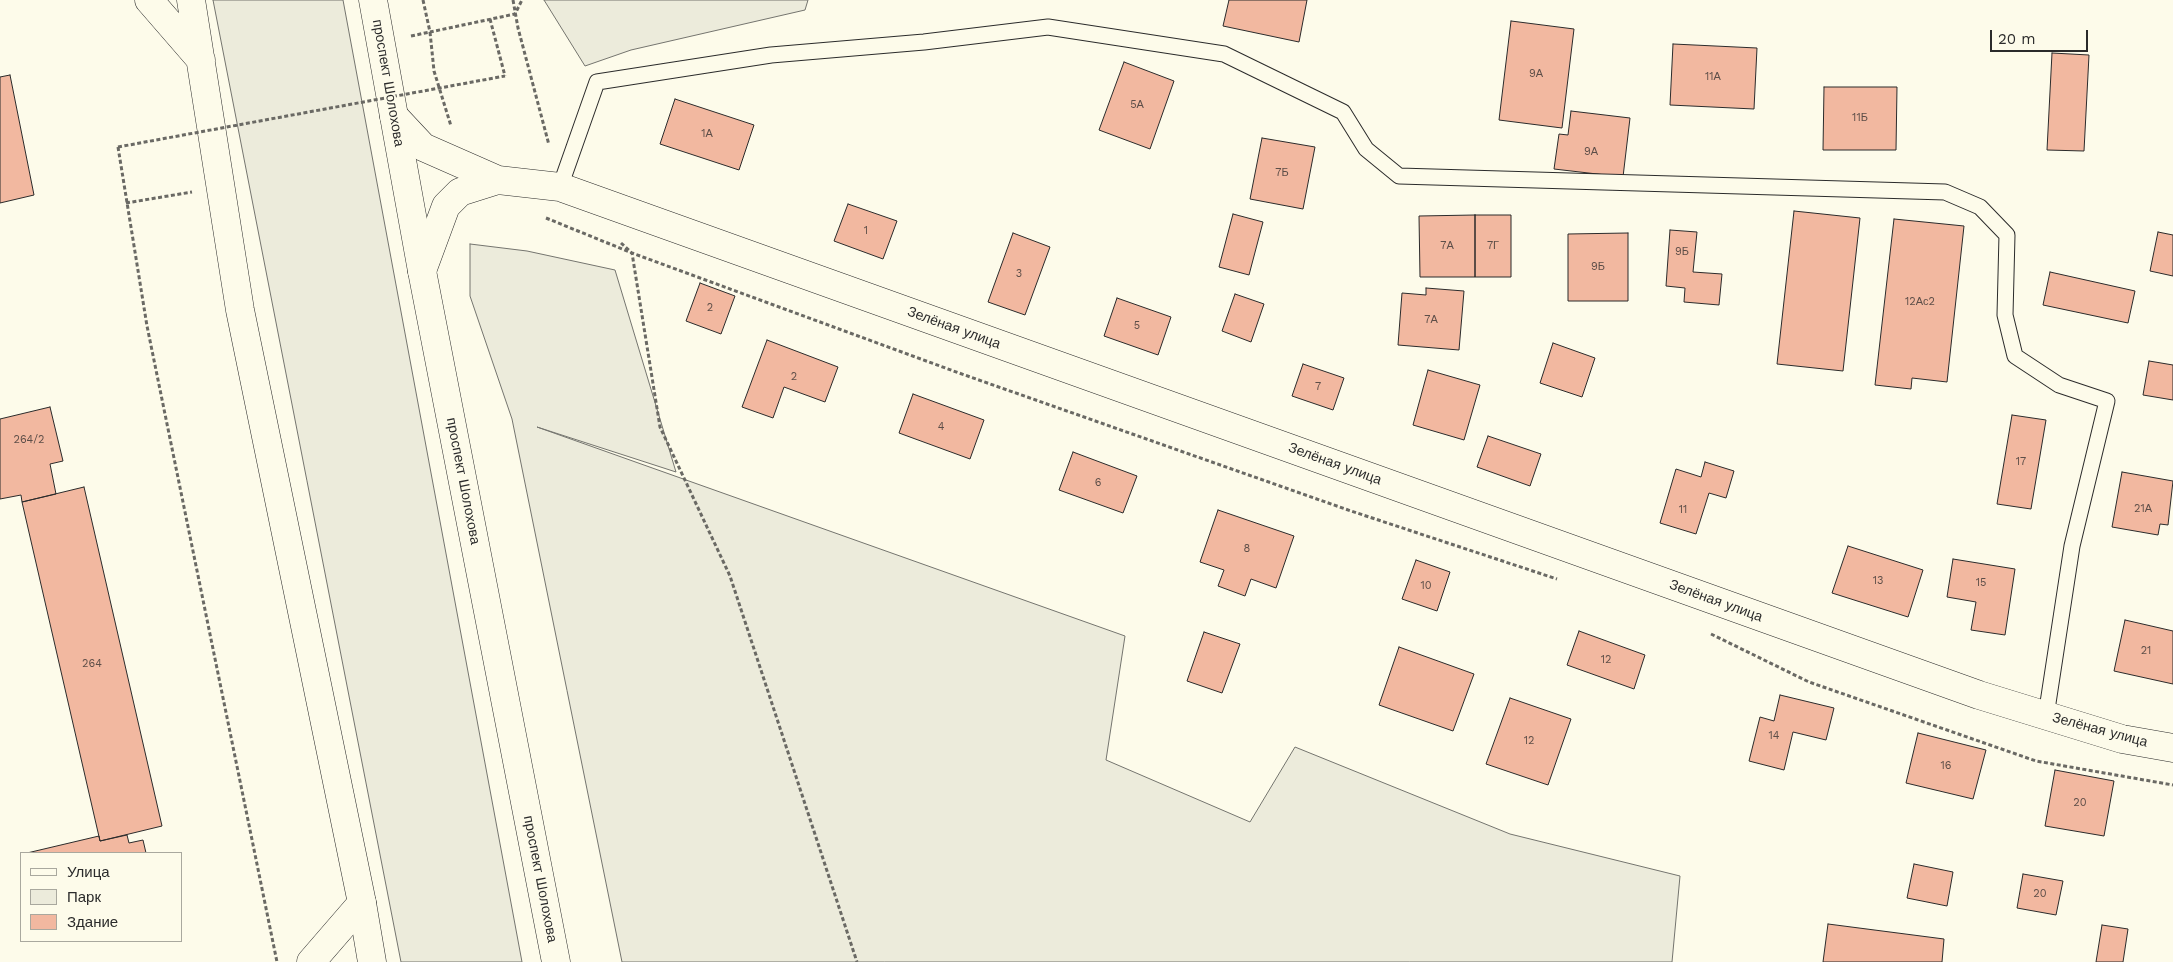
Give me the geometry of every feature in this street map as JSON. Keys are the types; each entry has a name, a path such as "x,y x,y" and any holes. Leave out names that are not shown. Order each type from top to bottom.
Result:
{"street":[{"path":"149,0 201,60"},
{"path":"191,0 240,310 362,903 372,962"},
{"name":"проспект Шолохова","path":"373,0 422,271 556,962"},
{"name":"Зелёная улица","path":"394,116 423,147 498,180 560,187 1960,688 2122,739 2173,748"},
{"name":"Зелёная улица","path":"422,271 446,206 460,192 498,180"},
{"path":"311,962 362,903"}],"lane":[{"path":"560,187 597,82 771,55 924,42 1048,27 1224,54 1343,112 1366,149 1399,176 1945,192 1980,207 2007,235 2005,315 2015,356 2059,385 2107,401 2072,546 2046,716"}],"path":[{"path":"423,0 430,32 515,14"},
{"path":"513,0 560,187"},
{"path":"515,14 522,0"},
{"path":"276,962 151,346 118,146 505,76 490,19"},
{"path":"126,203 221,187"},
{"path":"618,239 632,253 660,427 730,576 856,962"}],"green space":[{"path":"213,0 343,0 522,962 401,962"},
{"path":"544,0 808,0 805,10 631,50 585,66"},
{"path":"470,244 527,251 615,270 676,472 537,427 1125,636 1106,760 1250,822 1295,747 1510,834 1680,876 1672,962 622,962 512,419 470,296"}],"building":[{"path":"1229,0 1307,0 1299,42 1223,26"},
{"path":"1511,21 1574,29 1562,128 1499,120"},
{"path":"1673,44 1757,48 1754,109 1670,105"},
{"path":"2052,53 2089,55 2084,151 2047,150"},
{"path":"1124,62 1174,81 1150,149 1099,130"},
{"path":"10,75 34,195 0,203 0,77"},
{"path":"1824,87 1897,87 1896,150 1823,150"},
{"path":"675,99 754,125 739,170 660,144"},
{"path":"1571,111 1630,118 1623,177 1554,169 1559,134 1568,135"},
{"path":"1262,138 1315,147 1303,209 1250,199"},
{"path":"848,204 897,221 883,259 834,241"},
{"path":"1794,211 1860,218 1843,371 1777,364"},
{"path":"1233,214 1263,222 1249,275 1219,267"},
{"path":"1475,215 1475,277 1420,277 1419,216"},
{"path":"1475,215 1511,215 1511,277 1475,277"},
{"path":"1894,219 1964,226 1947,382 1912,378 1911,389 1875,385"},
{"path":"1670,230 1697,232 1693,272 1722,274 1719,305 1684,302 1685,288 1666,286"},
{"path":"2158,232 2173,235 2173,276 2150,271"},
{"path":"1013,233 1050,247 1025,315 988,302"},
{"path":"1628,233 1628,301 1568,301 1568,234"},
{"path":"2050,272 2135,291 2128,323 2043,305"},
{"path":"700,283 735,296 721,334 686,321"},
{"path":"1426,288 1464,291 1459,350 1398,345 1402,293 1426,295"},
{"path":"1235,294 1264,304 1251,342 1222,331"},
{"path":"1117,298 1171,317 1158,355 1104,336"},
{"path":"767,340 838,367 825,402 784,387 773,418 742,407"},
{"path":"1553,343 1595,358 1582,397 1540,383"},
{"path":"2149,361 2173,365 2173,400 2143,395"},
{"path":"1303,364 1344,378 1333,410 1292,396"},
{"path":"1428,370 1480,385 1464,440 1413,425"},
{"path":"913,394 984,420 970,459 899,433"},
{"path":"50,407 63,461 50,464 56,494 22,502 21,495 0,499 0,419"},
{"path":"2012,415 2046,420 2031,509 1997,504"},
{"path":"1488,436 1541,454 1530,486 1477,467"},
{"path":"1073,452 1137,476 1123,513 1059,490"},
{"path":"1705,462 1734,471 1726,498 1709,493 1696,534 1660,523 1676,469 1701,477"},
{"path":"2122,472 2173,481 2168,525 2160,524 2158,535 2112,527"},
{"path":"84,487 162,826 100,841 22,502"},
{"path":"1218,510 1294,536 1276,588 1251,579 1245,596 1218,586 1224,570 1200,562"},
{"path":"1848,546 1923,570 1908,617 1832,593"},
{"path":"1953,559 2015,569 2005,635 1971,630 1976,602 1947,597"},
{"path":"1416,560 1450,572 1437,611 1402,599"},
{"path":"2125,620 2173,631 2173,684 2114,671"},
{"path":"1579,631 1645,655 1634,689 1567,665"},
{"path":"1204,632 1240,644 1222,693 1187,681"},
{"path":"1399,647 1474,674 1453,731 1379,705"},
{"path":"1780,695 1834,708 1826,740 1793,732 1784,770 1749,761 1760,717 1774,721"},
{"path":"1510,698 1571,719 1548,785 1486,764"},
{"path":"1918,733 1986,750 1973,799 1906,783"},
{"path":"2055,770 2114,781 2104,836 2045,826"},
{"path":"127,835 129,843 143,840 146,852 31,852 99,836 100,841"},
{"path":"1914,864 1953,872 1947,906 1907,898"},
{"path":"2023,874 2063,881 2056,915 2017,908"},
{"path":"1828,924 1944,939 1942,962 1823,962"},
{"path":"2102,925 2128,929 2123,962 2096,962"}]}
